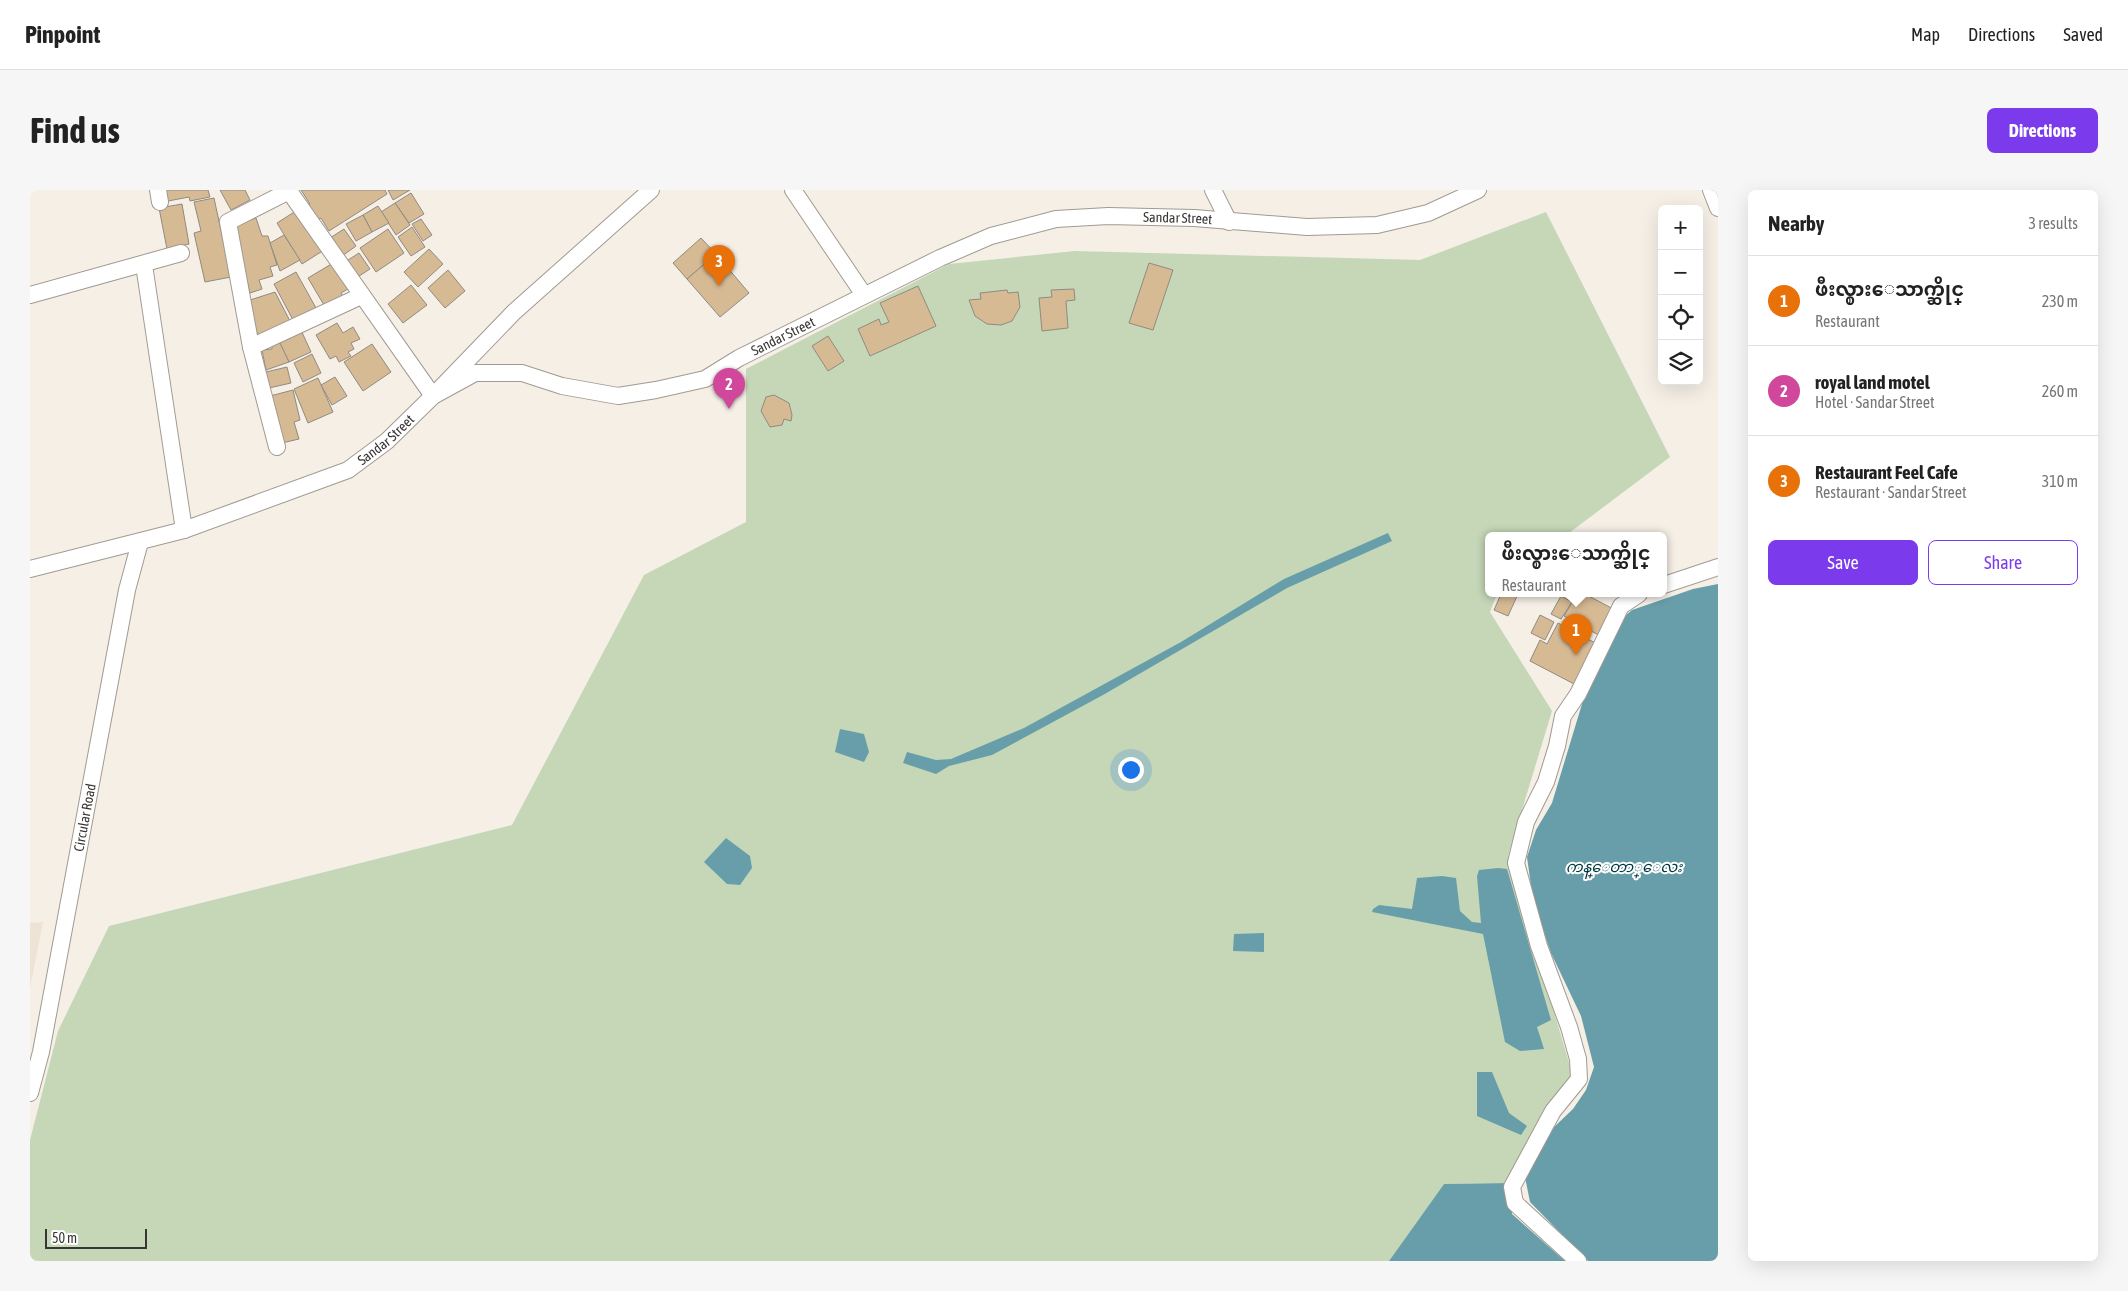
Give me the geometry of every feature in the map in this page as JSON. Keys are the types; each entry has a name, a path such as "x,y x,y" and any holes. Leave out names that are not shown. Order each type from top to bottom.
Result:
{"street":[{"path":"277,447 251,347 228,222 289,191 433,396 514,312 651,190"},
{"path":"794,190 864,295"},
{"path":"1213,190 1229,222"},
{"name":"Sandar Street","path":"30,570 184,530 348,470 387,441 433,396 475,373 522,373 562,386 618,396 705,379 739,358 940,258 992,236 1056,219 1108,216 1194,218 1307,227 1377,225 1428,213 1478,190"},
{"path":"1711,190 1718,208"},
{"path":"30,295 181,253"},
{"path":"144,264 184,530"},
{"path":"251,347 361,296"},
{"name":"Circular Road","path":"30,1093 42,1042 127,590 140,542"},
{"path":"1667,584 1718,567"},
{"path":"1578,1261 1515,1203 1512,1187 1553,1111 1579,1079 1578,1058 1569,1027 1539,946 1516,863 1526,822 1546,782 1557,746 1563,716 1578,694 1621,606 1634,597"}],"shaded area":[{"path":"43,922 30,988 30,923"}],"green space":[{"path":"1546,212 1670,457 1570,532 1485,532 1485,597 1496,597 1490,612 1552,711 1508,856 1573,1076 1510,1183 1444,1184 1389,1261 30,1261 30,1140 58,1031 109,926 512,825 644,575 746,522 746,369 949,264 1075,251 1420,260"}],"water":[{"path":"1388,533 1392,541 1287,588 1103,695 992,755 949,766 936,774 903,763 907,752 936,760 951,759 1024,728 1181,642 1284,579"},
{"name":"ကန္ေတာ္ေလး","path":"1718,584 1718,1261 1588,1261 1530,1202 1525,1177 1551,1130 1573,1109 1586,1090 1594,1067 1581,1016 1551,953 1533,900 1527,857 1536,830 1552,803 1582,704 1582,689 1616,624 1632,610 1693,589"},
{"path":"840,729 864,734 869,752 864,762 835,752"},
{"path":"726,838 750,856 752,868 740,885 727,884 704,862"},
{"path":"1507,869 1551,1020 1537,1027 1544,1049 1520,1051 1505,1042 1483,934 1372,912 1379,905 1412,909 1417,878 1442,876 1456,878 1460,911 1472,922 1481,923 1477,876 1479,870"},
{"path":"1264,933 1264,952 1233,951 1234,934"},
{"path":"1477,1072 1492,1072 1509,1113 1527,1126 1521,1135 1477,1116"},
{"path":"1510,1183 1512,1214 1565,1261 1389,1261 1444,1184"}],"building":[{"path":"161,190 208,190 210,197 190,201 189,197 163,202"},
{"path":"220,190 245,190 250,200 231,210"},
{"path":"301,190 385,190 387,194 329,231 321,218 315,221 305,207 310,204"},
{"path":"388,190 410,190 393,200"},
{"path":"411,193 424,214 409,223 395,203"},
{"path":"214,198 231,277 205,282 194,233 201,231 194,202"},
{"path":"395,203 410,225 396,235 381,212"},
{"path":"182,204 189,244 167,249 159,208"},
{"path":"378,206 389,223 372,232 363,215"},
{"path":"299,209 324,250 302,264 277,223"},
{"path":"363,215 372,232 356,241 346,224"},
{"path":"256,218 262,236 268,236 277,265 270,267 273,276 259,280 262,289 250,293 233,226"},
{"path":"421,219 432,235 423,241 412,224"},
{"path":"412,227 425,247 411,256 398,237"},
{"path":"344,229 356,246 342,256 330,238"},
{"path":"388,229 404,253 376,272 360,248"},
{"path":"284,235 300,260 280,271 270,243"},
{"path":"701,238 716,254 687,279 673,263"},
{"path":"429,249 443,264 418,287 404,272"},
{"path":"359,253 370,269 356,278 345,262"},
{"path":"716,254 749,293 720,317 687,279"},
{"path":"333,263 348,289 341,293 344,298 333,305 331,301 324,305 308,278"},
{"path":"1149,263 1173,270 1153,330 1129,323"},
{"path":"448,270 465,291 445,308 428,288"},
{"path":"296,272 316,308 293,320 274,284"},
{"path":"411,285 427,305 403,323 388,304"},
{"path":"918,286 936,326 870,356 858,329 879,319 881,325 889,322 880,303"},
{"path":"1074,289 1075,300 1066,301 1068,328 1042,331 1039,298 1052,297 1051,290"},
{"path":"1007,290 1008,293 1018,292 1020,307 1012,321 1001,325 987,324 975,316 969,300 981,299 980,293"},
{"path":"275,292 290,321 259,339 247,301"},
{"path":"337,323 343,333 353,327 360,339 351,343 354,349 348,352 351,356 339,362 336,356 330,359 316,335"},
{"path":"300,328 311,352 289,362 277,339"},
{"path":"828,336 844,361 828,371 812,346"},
{"path":"280,343 289,362 266,370 262,350 272,349 272,345"},
{"path":"372,344 391,372 363,391 344,362"},
{"path":"312,354 321,373 303,382 294,363"},
{"path":"287,367 291,383 269,388 266,372"},
{"path":"335,377 347,396 332,405 321,385"},
{"path":"318,378 333,412 308,423 294,389"},
{"path":"293,390 300,420 294,422 299,439 282,443 270,396"},
{"path":"774,395 789,403 792,415 791,421 784,419 782,425 770,427 761,411 766,397"},
{"path":"1500,597 1517,597 1508,616 1494,610"},
{"path":"1560,597 1572,602 1561,619 1551,614"},
{"path":"1575,597 1591,597 1617,611 1602,637 1564,616"},
{"path":"1540,615 1554,622 1545,640 1531,633"},
{"path":"1558,623 1599,645 1578,686 1530,661 1540,640 1547,644"}],"place":[{"name":"Restaurant Feel Cafe","path":"719,286"},
{"name":"royal land motel","path":"729,409"},
{"name":"ဖီးလ္စားေသာက္ဆိုင္","path":"1576,655"}]}
